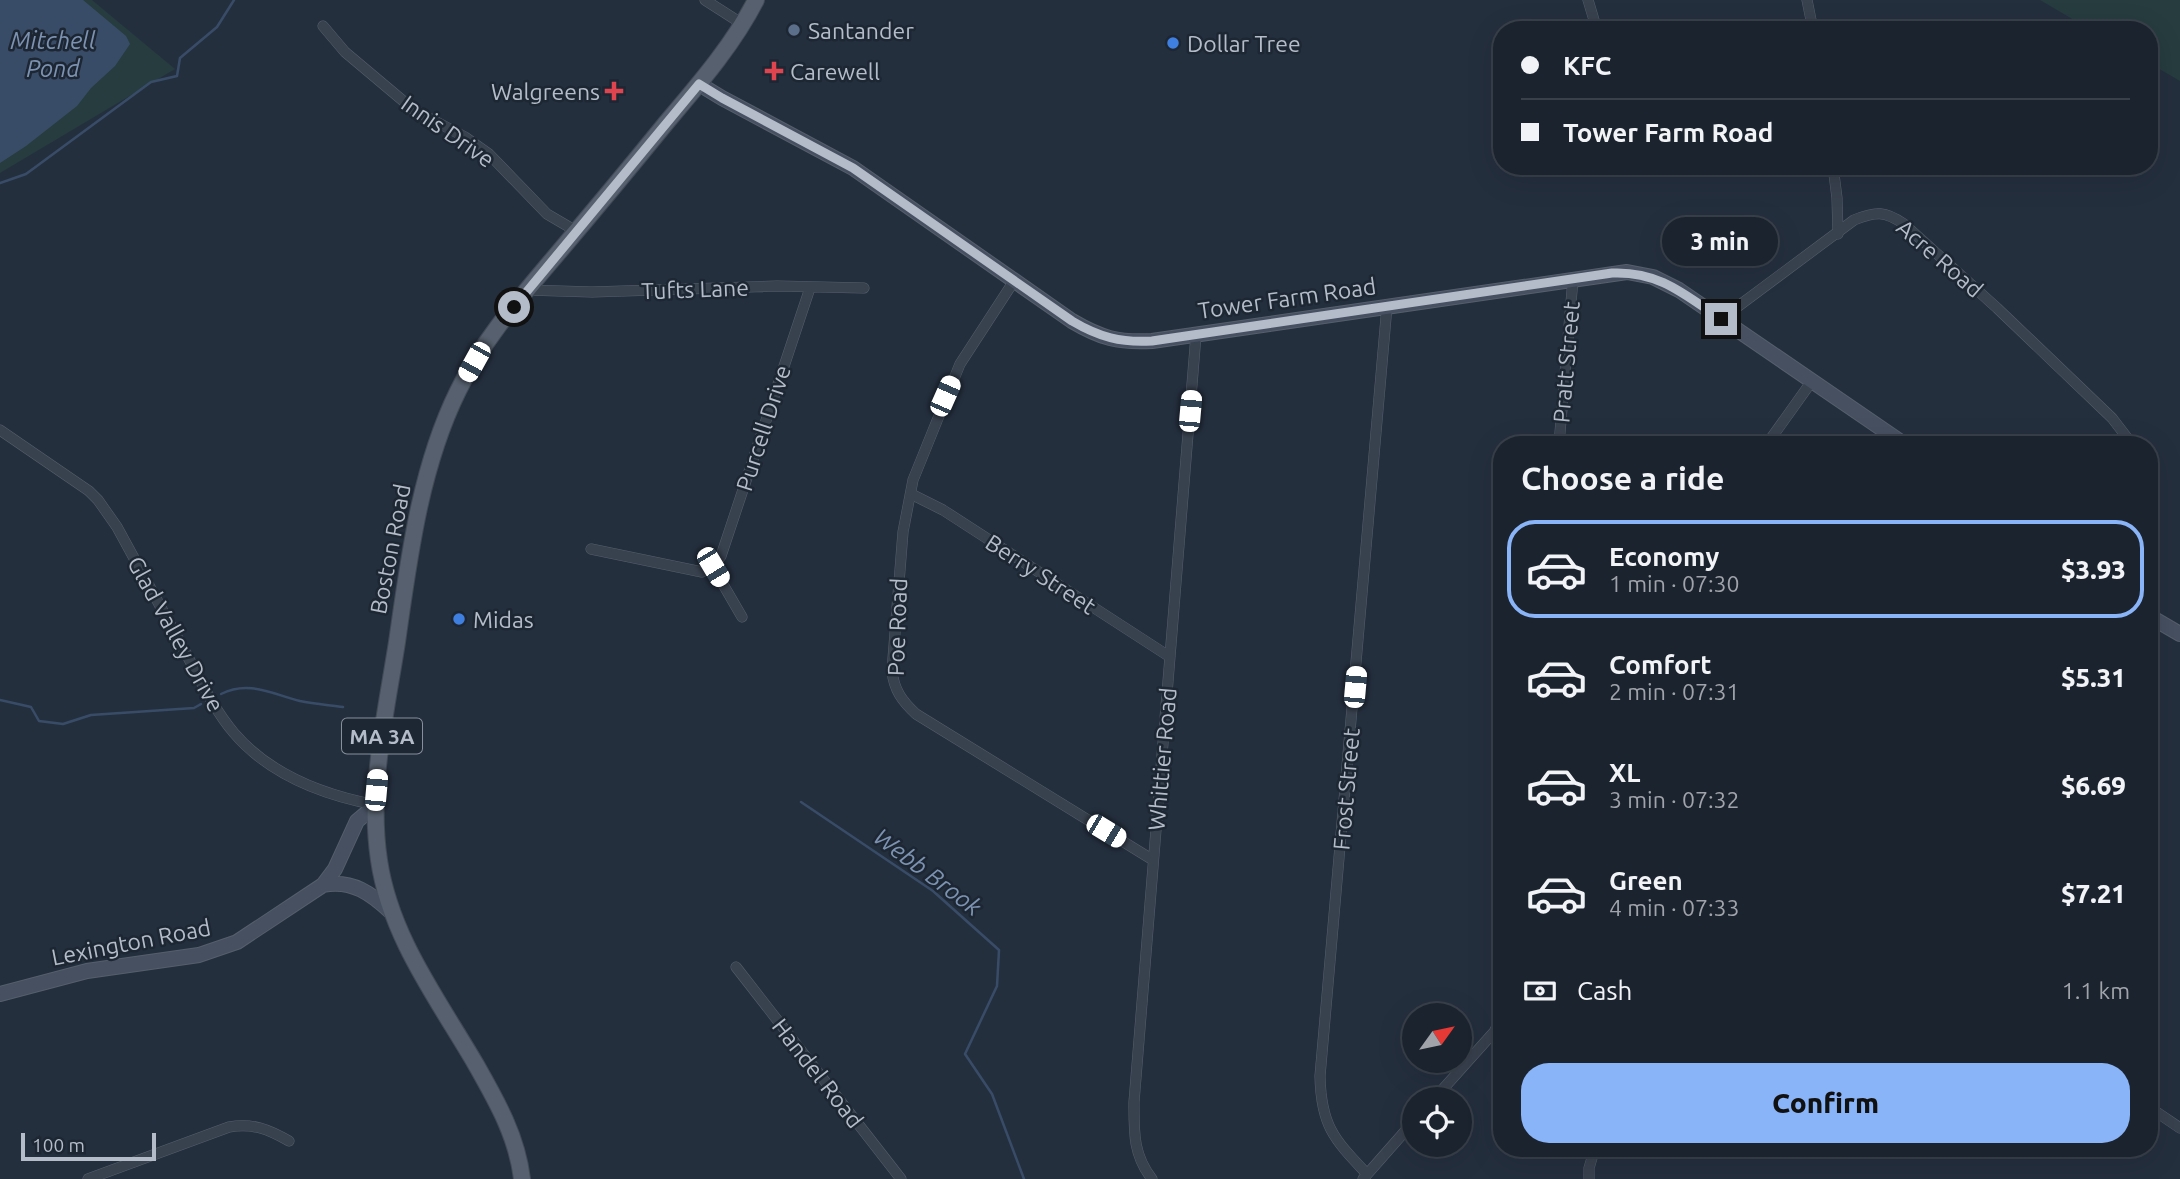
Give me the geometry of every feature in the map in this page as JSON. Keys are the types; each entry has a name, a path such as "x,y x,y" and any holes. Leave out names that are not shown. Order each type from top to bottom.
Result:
{"main road":[{"name":"Boston Road","path":"522,1179 516,1146 494,1095 415,963 392,912 378,857 376,805 381,745 407,570 429,470 457,392 477,357 527,290 699,84 744,24 757,0"}],"street":[{"path":"705,0 744,24"},
{"path":"1588,0 1594,21"},
{"path":"1807,0 1811,21"},
{"name":"Innis Drive","path":"323,26 345,52 414,110 465,136 489,154 547,214 576,232"},
{"name":"Tower Farm Road","path":"699,84 853,168 1072,321 1110,339 1152,341 1627,272 1653,277 1679,290 1891,436"},
{"path":"1834,175 1838,234"},
{"name":"Acre Road","path":"1721,319 1854,220 1874,214 1891,215 1997,308 2112,418 2126,436"},
{"name":"Pratt Street","path":"1560,436 1573,279"},
{"name":"Poe Road","path":"1014,281 960,364 913,480 902,532 893,684 905,704 940,730 1153,860"},
{"name":"Tufts Lane","path":"527,290 592,292 777,286 864,288"},
{"name":"Purcell Drive","path":"713,567 721,556 810,288"},
{"name":"Frost Street","path":"1364,1177 1330,1130 1322,1104 1320,1076 1387,306"},
{"name":"Whittier Road","path":"1152,1179 1140,1161 1135,1146 1134,1102 1196,334"},
{"path":"1773,436 1812,381"},
{"name":"Glad Valley Drive","path":"0,430 89,491 104,507 211,700 245,744 266,762 301,783 330,794 376,805"},
{"name":"Berry Street","path":"911,494 943,510 1170,657"},
{"path":"590,549 702,572 713,567 742,617"},
{"path":"2158,621 2180,634"},
{"name":"Lexington Road","path":"0,994 87,971 186,957 225,947 262,927 323,885 335,869 357,821 376,805"},
{"path":"323,885 351,885 392,912"},
{"name":"Handel Road","path":"736,967 901,1179"},
{"path":"1445,1087 1493,1032"},
{"path":"2158,1113 2180,1128"},
{"path":"88,1179 229,1127 251,1125 289,1141"},
{"path":"1364,1177 1402,1134"},
{"path":"1589,1179 1592,1157"}],"green space":[{"name":"Mitchell Pond","path":"0,0 92,0 175,69 0,173"},
{"path":"2040,0 2180,0 2180,81 2158,68 2158,21 2076,21"}],"water":[{"name":"Mitchell Pond","path":"0,0 83,0 126,36 130,44 115,66 91,88 77,106 0,163"}],"waterway":[{"path":"0,183 26,174 151,82 177,76 180,58 217,27 234,0"},
{"path":"221,694 251,688 300,701 343,707"},
{"path":"0,700 31,707 39,721 63,724 91,715 194,708 201,704"},
{"name":"Webb Brook","path":"801,802 933,891 999,950 997,986 965,1054 992,1094 1024,1179"}],"place":[{"name":"Santander","path":"794,30"},
{"name":"Dollar Tree","path":"1173,43"},
{"name":"Carewell","path":"774,71"},
{"name":"Walgreens","path":"614,91"},
{"name":"Midas","path":"459,619"}],"route":[{"path":"514,307 699,84 853,168 1072,321 1091,332 1116,341 1152,341 1627,272 1665,282 1721,319"}]}
